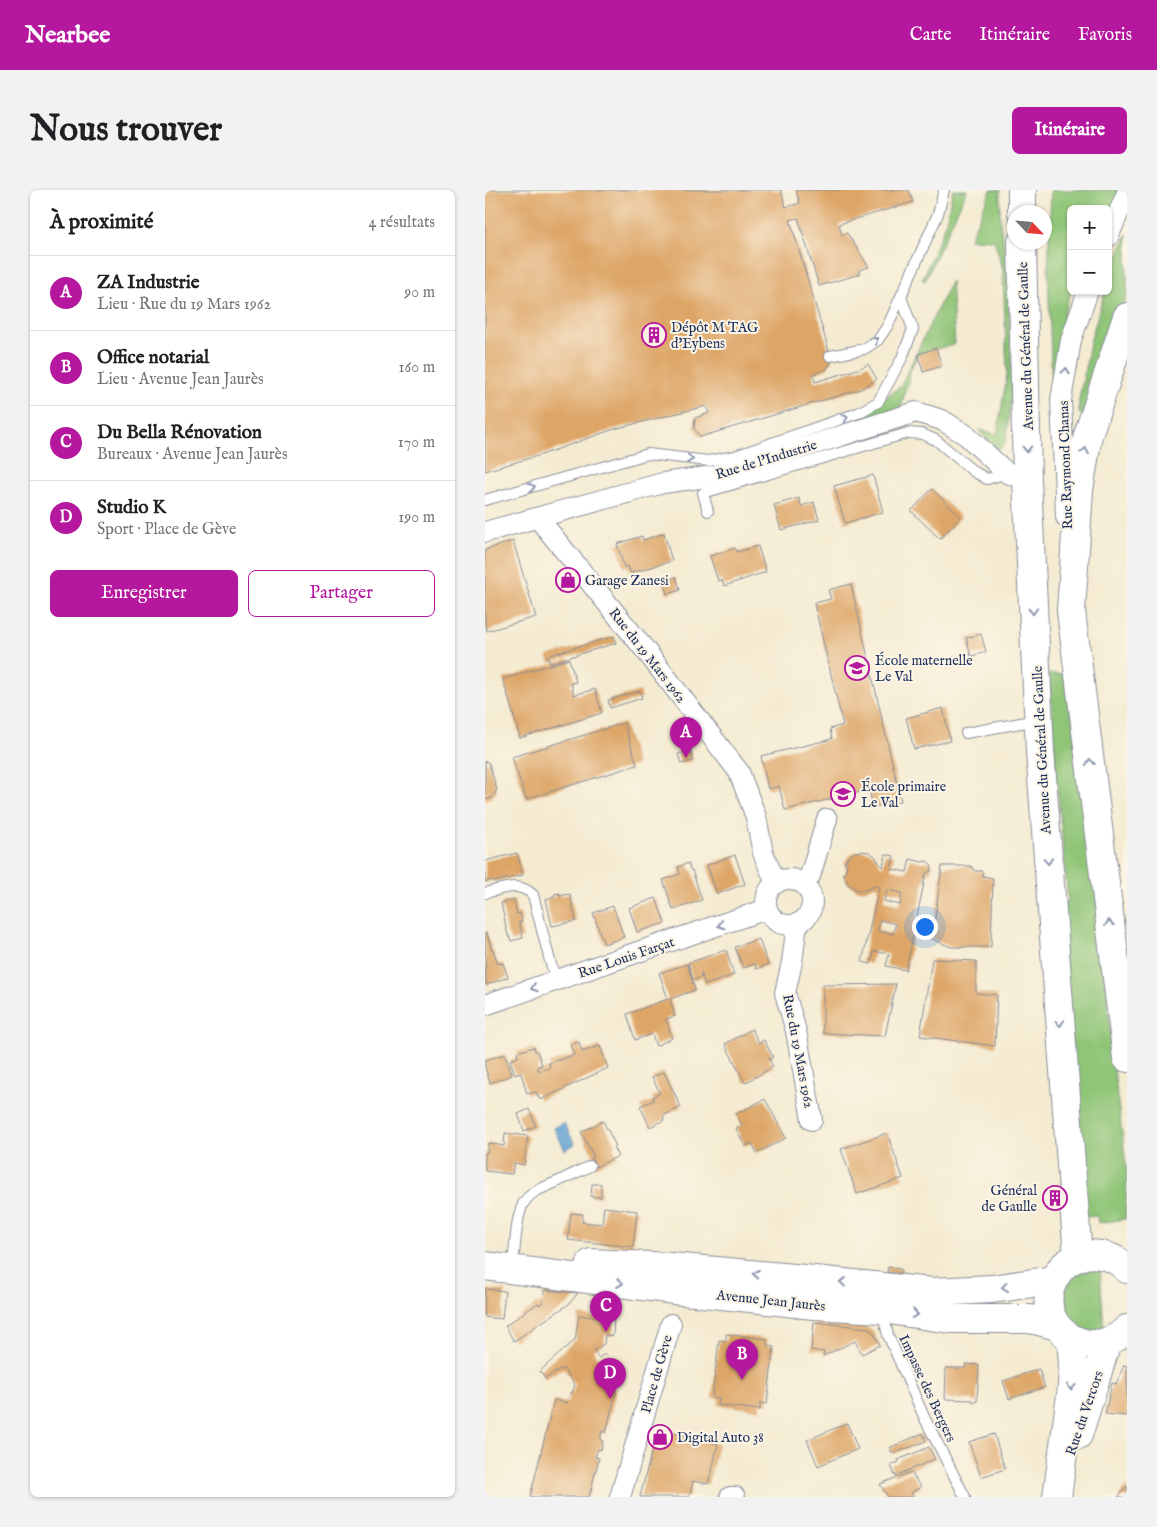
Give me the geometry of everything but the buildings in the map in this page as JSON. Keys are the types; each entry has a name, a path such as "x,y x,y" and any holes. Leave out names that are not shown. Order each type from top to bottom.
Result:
{"main road":[{"path":"1021,190 1022,205"},
{"name":"Avenue du Général de Gaulle","path":"1022,250 1017,476 1038,720 1078,1257"},
{"path":"1127,317 1088,435 1079,490 1071,612 1127,1058"},
{"name":"Avenue Jean Jaurès","path":"485,1251 591,1263 671,1267 883,1298 950,1318 986,1320 1029,1319 1039,1321 1089,1344 1122,1333"},
{"path":"1053,1280 1059,1270 1068,1262 1090,1254 1102,1255 1126,1262"},
{"name":"Avenue Jean Jaurès","path":"485,1266 814,1305 932,1292 992,1289 1053,1280"},
{"name":"Rue du Vercors","path":"1053,1280 1050,1287 1050,1312 1064,1332 1073,1364 1072,1387 1058,1490"},
{"name":"Rue du Vercors","path":"1058,1490 1098,1375 1122,1333"}],"street":[{"path":"1112,228 1127,193"},
{"name":"Rue Raymond Chanas","path":"1071,612 1061,400 1071,340 1087,295"},
{"name":"Rue de l'Industrie","path":"485,532 663,483 714,476 916,412 941,420 966,435 1017,476"},
{"name":"Rue du 19 Mars 1962","path":"538,518 646,651 739,772 757,818 763,853 776,883"},
{"path":"797,924 783,924 771,916 766,902 768,895 776,883 789,879 801,883 810,876 827,819"},
{"name":"Rue du 19 Mars 1962","path":"801,883 811,894 812,901 808,915 797,924 792,962 785,993 796,1031 812,1120"},
{"name":"Rue Louis Farçat","path":"485,1005 767,909"},
{"name":"Place de Gève","path":"620,1497 671,1324"},
{"path":"730,1497 735,1497"}],"lane":[{"path":"937,190 938,214"},
{"path":"830,356 864,349 878,340 888,325 938,214 944,190"},
{"path":"485,500 648,454 708,461 735,456 858,414 878,402 902,358 913,329 901,297"},
{"path":"708,511 703,493 908,433 922,434 936,440 973,471 987,480 1017,476"},
{"path":"966,733 1038,720"},
{"path":"485,893 515,886 526,888 533,895 556,980"},
{"path":"514,1254 520,1215 523,1204 530,1195 543,1187 591,1166"},
{"name":"Impasse des Bergers","path":"883,1298 888,1335 921,1410 965,1497"}],"green space":[{"path":"953,190 967,190 925,281 922,280 944,229"},
{"path":"991,190 1000,190 1000,224 1008,268 1012,386 1006,443 1000,449 994,447 979,430 997,434 1007,375 1003,269 994,240 970,239"},
{"path":"1051,190 1123,190 1112,212 1112,205 1067,205 1067,295 1070,295 1063,317 1069,319 1052,390 1048,269 1049,250 1052,250 1052,205 1050,205"},
{"path":"1127,234 1127,295 1084,417 1079,413 1079,400 1091,339 1104,295 1112,295 1112,272"},
{"path":"951,281 955,344 918,354 910,371 902,404 896,414 836,431 900,387"},
{"path":"1049,674 1064,674 1076,741 1102,942 1113,1062 1127,1173 1125,1219 1098,1223 1097,1216 1085,1217 1059,908 1068,901"},
{"path":"1100,1269 1104,1331 1086,1331 1069,1320 1064,1303 1065,1294 1073,1279 1080,1273"}],"water":[{"path":"564,1123 575,1144 565,1150 554,1128"}],"place":[{"name":"Dépôt M TAG d'Eybens","path":"654,335"},
{"name":"Garage Zanesi","path":"568,580"},
{"name":"École maternelle Le Val","path":"857,668"},
{"name":"ZA Industrie","path":"686,758"},
{"name":"École primaire Le Val","path":"843,794"},
{"name":"Général de Gaulle","path":"1055,1198"},
{"name":"Du Bella Rénovation","path":"606,1332"},
{"name":"Office notarial","path":"742,1380"},
{"name":"Studio K","path":"610,1399"},
{"name":"Digital Auto 38","path":"660,1437"}]}
